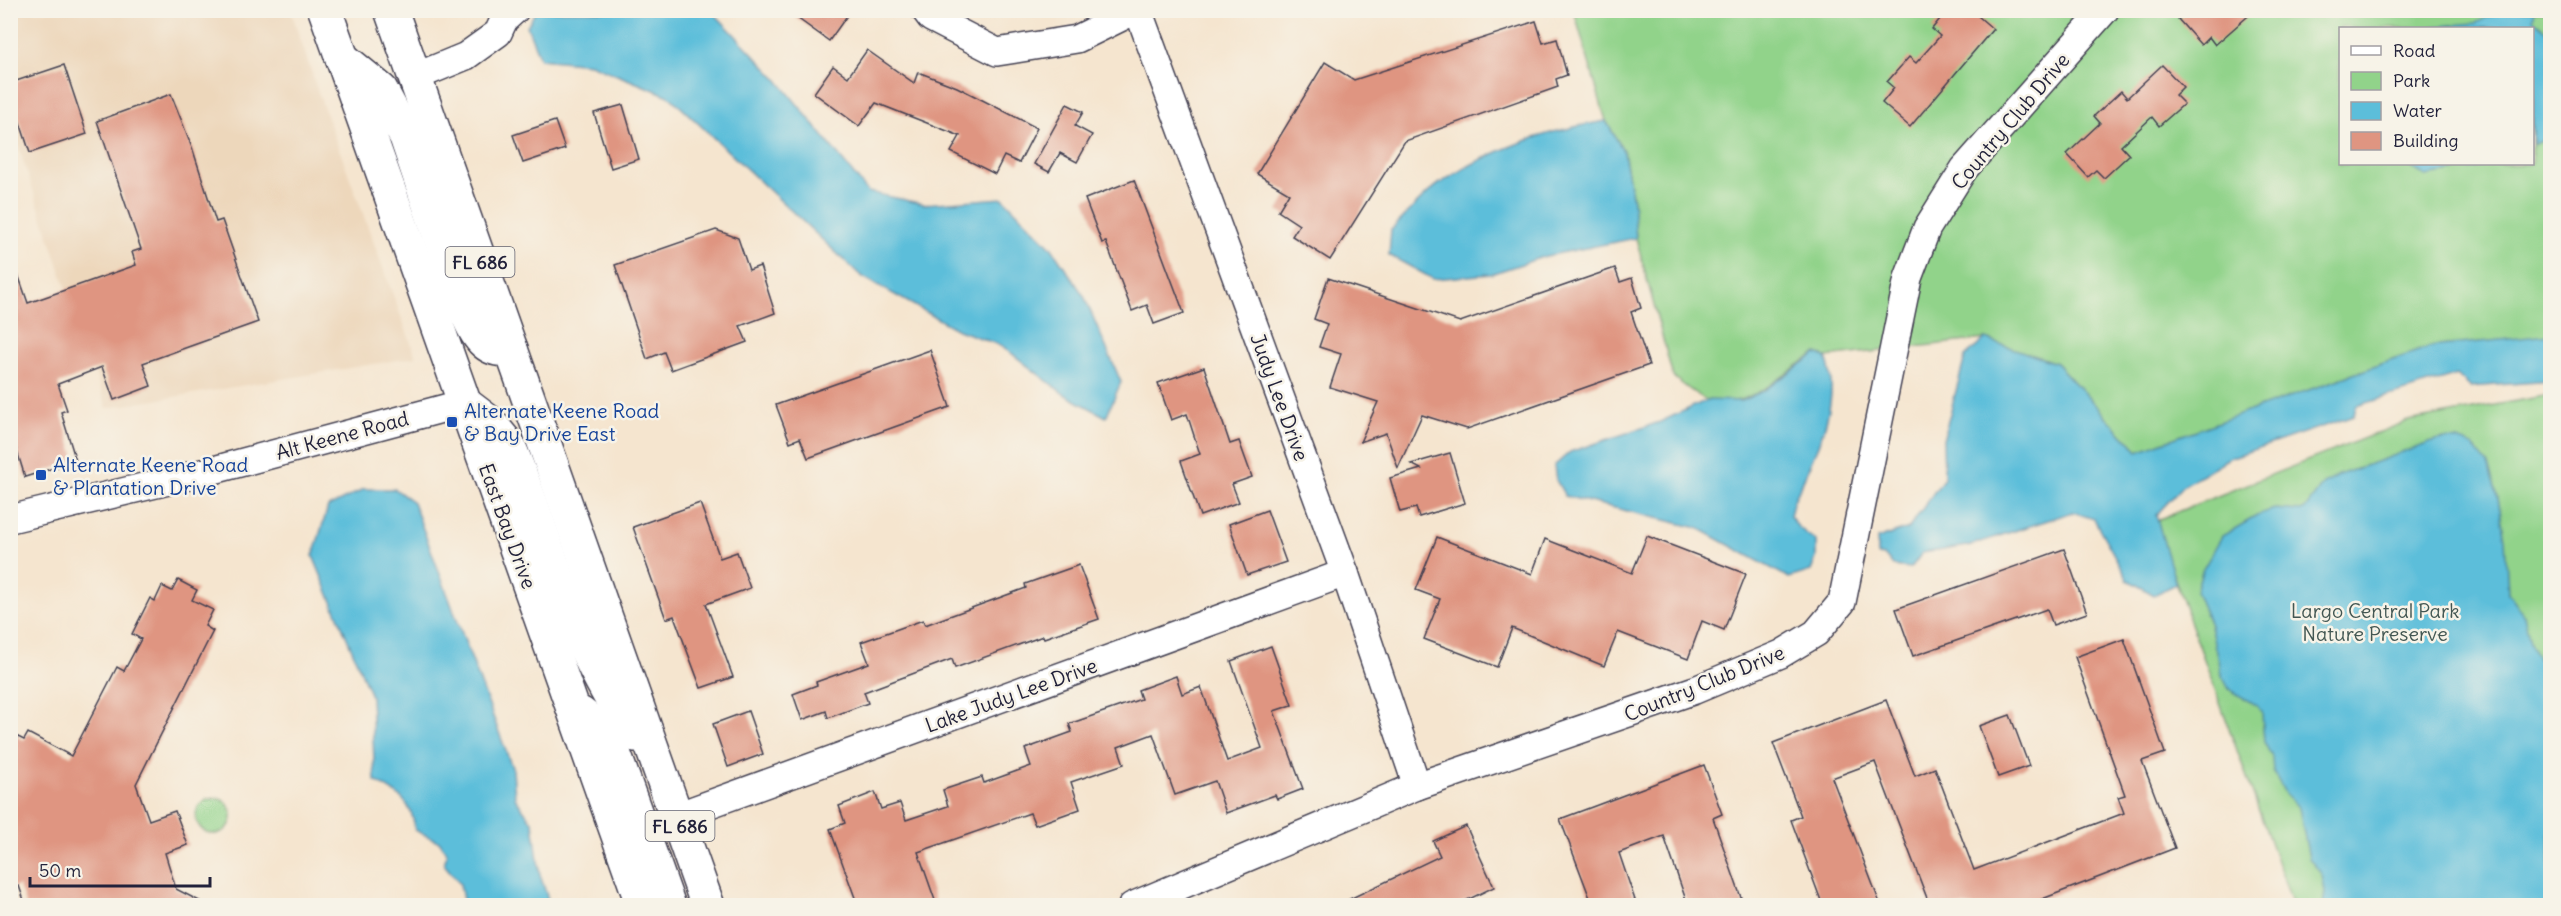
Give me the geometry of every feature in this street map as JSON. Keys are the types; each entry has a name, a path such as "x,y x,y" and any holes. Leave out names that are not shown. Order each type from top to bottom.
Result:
{"main road":[{"name":"East Bay Drive","path":"325,10 643,906"},
{"name":"FL 686","path":"392,10 708,906"},
{"path":"342,58 381,90 397,117 406,136 463,305 473,327 482,341 491,348 499,351 511,349"},
{"path":"464,403 489,422 509,446 575,628 587,654 623,718 636,736 651,746"},
{"path":"573,710 600,729 613,750 669,906"}],"street":[{"path":"415,77 466,56 498,33 504,20 515,10"},
{"path":"925,10 932,18 997,52 1077,39 1137,10"},
{"name":"Judy Lee Drive","path":"1137,10 1346,573 1417,786"},
{"name":"Country Club Drive","path":"1132,906 1417,786 1695,690 1781,654 1816,633 1842,602 1908,278 1927,228 1964,169 2105,10"},
{"name":"Alt Keene Road","path":"12,514 210,471 464,403"},
{"name":"Lake Judy Lee Drive","path":"676,816 1346,573"}],"shaded area":[{"path":"10,11 291,11 318,92 416,357 107,408 11,125"}],"green space":[{"path":"1574,11 2550,11 2550,336 2429,347 2138,451 2056,363 1985,339 1826,357 1816,354 1752,395 1724,402 1708,400 1673,377 1636,238 1633,201 1624,152 1606,121"},
{"name":"Largo Central Park Nature Preserve","path":"2550,395 2550,905 2293,905 2154,521 2408,421"},
{"path":"214,798 227,803 232,816 227,829 214,834 201,829 196,816 201,803"}],"water":[{"path":"2502,10 2535,11 2533,19 2550,33 2550,137 2534,145 2534,27 2428,27 2476,23"},
{"path":"536,11 712,11 777,79 868,192 924,204 1003,198 1051,247 1084,296 1121,382 1106,417 1064,394 1002,346 958,330 861,276 669,96 590,64 540,59 527,26"},
{"path":"1606,121 1624,152 1633,201 1636,238 1546,256 1491,274 1433,279 1389,255 1391,230 1428,192 1461,170 1521,142"},
{"path":"2406,165 2484,165 2477,168 2426,176"},
{"path":"2550,335 2550,381 2470,387 2457,375 2356,406 2354,416 2229,458 2184,485 2156,515 2176,584 2154,595 2128,580 2094,519 2073,512 1968,546 1922,553 1911,568 1893,566 1885,556 1878,555 1877,539 1909,528 1944,478 1943,440 1965,357 1985,339 2056,363 2138,451 2429,347"},
{"path":"1816,354 1826,357 1830,375 1831,394 1828,413 1816,451 1793,503 1790,516 1798,527 1816,541 1816,558 1811,571 1789,578 1698,528 1565,496 1556,480 1554,466 1570,452 1660,422 1707,400 1741,401 1763,391"},
{"name":"Largo Central Park Nature Preserve","path":"2441,439 2458,440 2473,446 2488,465 2498,498 2505,539 2508,593 2524,615 2530,643 2548,678 2544,700 2550,714 2550,905 2323,905 2325,892 2322,875 2309,858 2299,808 2285,793 2273,771 2272,757 2264,742 2262,713 2257,706 2229,689 2221,674 2210,625 2196,591 2202,571 2222,536 2262,513 2275,509 2301,511 2305,509 2323,484 2339,475"},
{"path":"364,489 395,489 413,502 513,770 515,798 533,823 540,875 550,905 464,905 460,884 444,864 447,853 440,842 415,830 411,812 403,800 375,781 371,696 313,556 328,507"}],"building":[{"path":"786,10 851,10 829,41"},
{"path":"1947,10 1971,10 1993,29 1910,127 1882,103 1894,88 1887,82 1909,57 1916,63 1940,36 1932,29"},
{"path":"2189,10 2255,10 2215,45 2209,37 2201,45 2178,19"},
{"path":"1536,21 1543,43 1557,39 1567,75 1556,79 1558,87 1405,141 1330,260 1292,236 1299,225 1278,211 1289,193 1257,174 1325,62 1354,80"},
{"path":"867,50 914,83 918,72 957,87 1037,128 1019,163 1004,156 995,174 951,152 960,136 876,103 859,126 814,93 833,66 848,77"},
{"path":"64,65 87,134 30,153 10,92 10,83"},
{"path":"2162,65 2183,87 2175,95 2184,104 2159,126 2152,117 2121,146 2129,155 2104,178 2096,170 2088,177 2067,154 2100,123 2094,116 2121,91 2127,98"},
{"path":"171,94 192,147 216,222 222,220 258,322 143,363 151,386 114,400 102,367 58,384 67,410 61,412 76,461 25,477 10,428 10,260 13,260 28,303 136,265 132,252 141,249 97,121"},
{"path":"1067,104 1083,112 1075,126 1092,135 1077,162 1060,153 1049,172 1034,164"},
{"path":"623,105 639,159 611,168 594,113"},
{"path":"555,121 565,149 523,163 513,135"},
{"path":"1134,180 1184,313 1154,324 1147,305 1132,311 1106,242 1102,243 1085,199"},
{"path":"716,230 738,238 749,270 760,266 775,313 740,326 747,342 671,370 664,352 647,359 615,265"},
{"path":"1615,268 1620,282 1632,278 1641,308 1631,312 1649,365 1467,429 1422,415 1398,468 1386,433 1360,442 1378,402 1330,387 1341,354 1319,347 1327,324 1314,319 1328,278 1460,322"},
{"path":"930,350 950,407 808,458 800,438 790,442 776,405"},
{"path":"1204,367 1230,444 1239,441 1252,477 1232,484 1239,502 1200,516 1181,461 1200,454 1187,414 1171,420 1158,383"},
{"path":"1450,453 1465,503 1419,517 1416,508 1400,512 1390,478 1421,469 1411,464"},
{"path":"700,503 720,558 737,552 750,588 706,604 733,677 701,688 674,616 666,619 633,527"},
{"path":"1267,510 1286,562 1247,575 1229,524"},
{"path":"1647,536 1746,574 1724,630 1702,621 1688,659 1618,632 1604,666 1512,628 1497,667 1424,639 1440,599 1416,590 1437,537 1532,574 1545,539 1632,573"},
{"path":"2064,549 2087,613 2053,625 2047,609 1913,656 1896,609"},
{"path":"1079,565 1099,619 1044,638 1043,636 955,668 952,659 864,692 868,703 828,718 826,711 802,720 793,694 817,685 816,682 869,663 861,642 923,620 925,625 1026,588 1025,584"},
{"path":"178,580 197,590 192,600 213,610 205,626 213,631 136,784 149,820 175,811 188,845 165,853 176,889 209,906 26,906 19,886 10,889 10,733 24,740 28,733 71,756 117,667 124,671 141,639 132,634 150,598 155,601 162,586 172,591"},
{"path":"2124,639 2165,753 2142,761 2175,848 2024,906 1930,906 1875,762 1832,778 1881,906 1823,906 1791,820 1801,816 1773,743 1886,700 1915,776 1935,768 1974,870 2124,813 2118,797 2125,795 2075,657"},
{"path":"1271,646 1292,705 1274,711 1303,789 1277,799 1275,795 1226,813 1215,781 1175,795 1153,734 1118,747 1124,764 1071,782 1080,809 1035,825 1030,813 918,852 937,906 858,906 830,829 845,823 839,806 875,792 881,809 900,803 906,820 948,806 943,790 982,777 984,783 1031,766 1025,749 1072,732 1069,724 1141,699 1138,690 1176,676 1182,694 1201,687 1227,761 1262,748 1231,661"},
{"path":"748,711 763,754 728,767 713,724"},
{"path":"2010,715 2029,766 1998,777 1979,726"},
{"path":"1704,765 1722,814 1713,818 1744,906 1688,906 1664,836 1619,853 1637,906 1593,906 1560,819"},
{"path":"1466,826 1494,887 1455,906 1335,906 1440,856 1433,841"}],"place":[{"name":"Alternate Keene Road & Bay Drive East","path":"452,422"},
{"name":"Alternate Keene Road & Plantation Drive","path":"41,475"}]}
